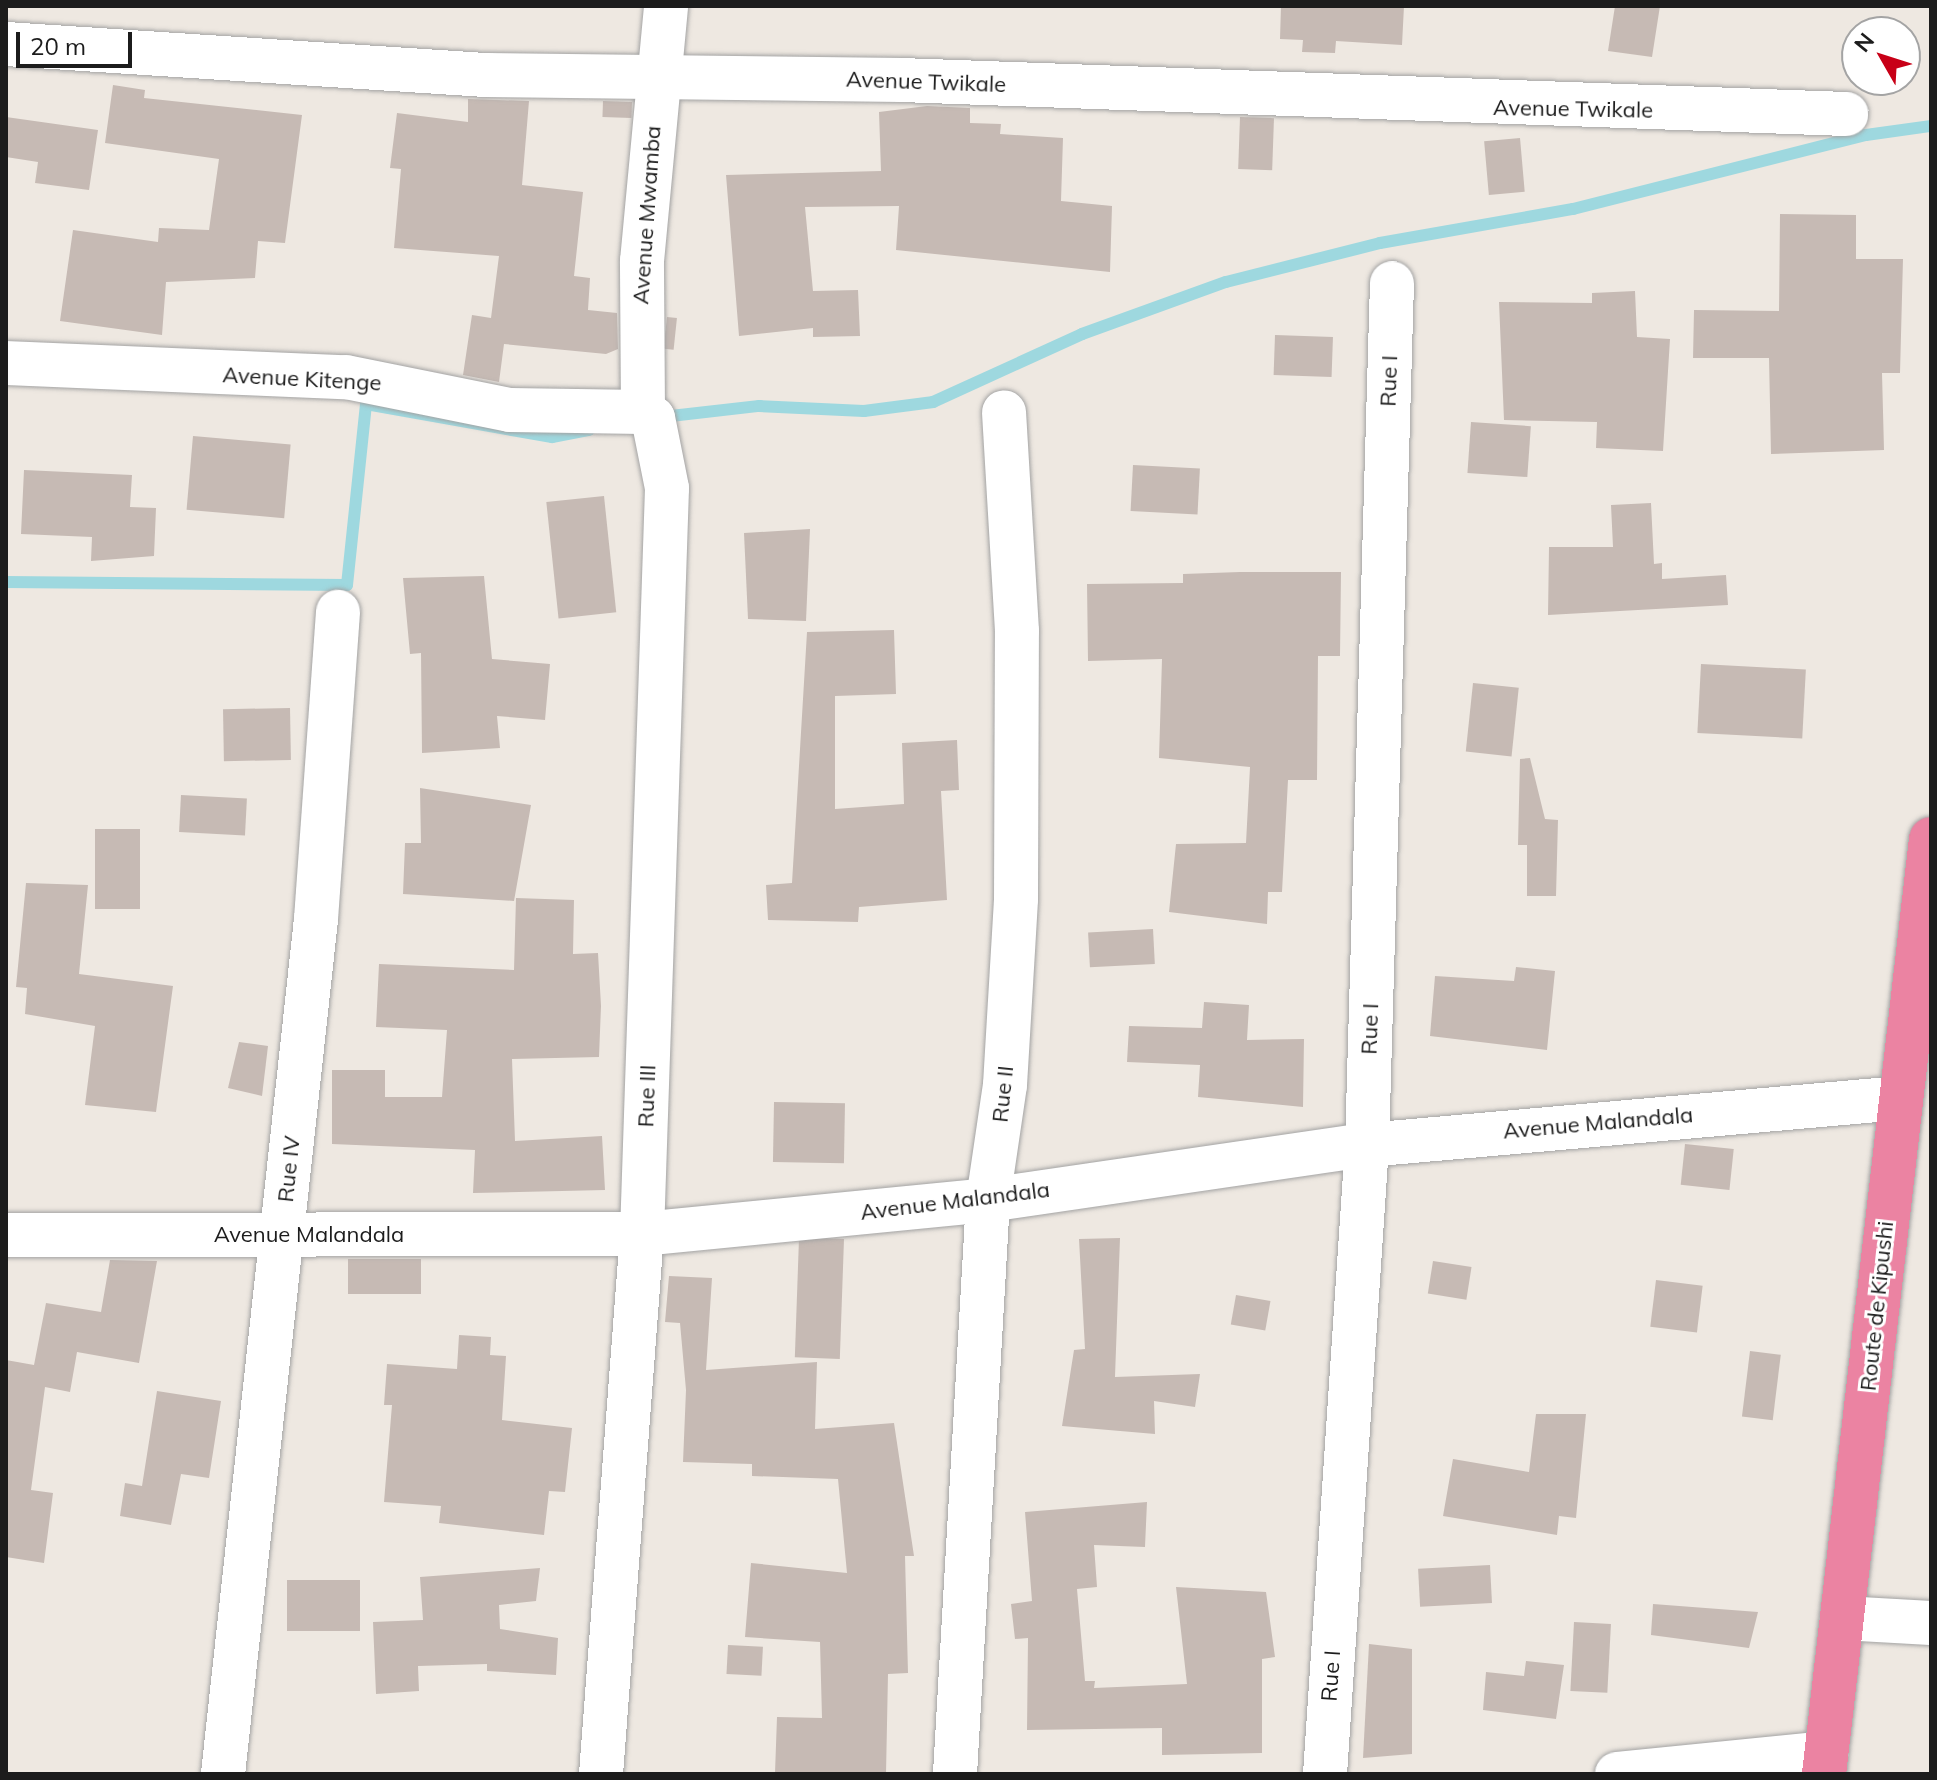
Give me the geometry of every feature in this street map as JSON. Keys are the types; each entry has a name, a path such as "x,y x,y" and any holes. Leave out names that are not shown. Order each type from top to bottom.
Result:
{"highway":[{"name":"Route de Kipushi","path":"1825,1764 1931,839"}],"street":[{"name":"Avenue Mwamba","path":"648,415 642,261 666,6"},
{"name":"Avenue Twikale","path":"6,44 657,79 901,80 1846,114"},
{"name":"Rue I","path":"1325,1774 1367,1145 1392,283"},
{"name":"Avenue Kitenge","path":"6,363 346,377 510,410 648,415"},
{"name":"Rue II","path":"955,1774 988,1200 1005,1085 1016,899 1017,631 1004,412"},
{"name":"Rue III","path":"601,1774 642,1234 667,488 648,415"},
{"name":"Rue IV","path":"223,1774 316,919 338,612"},
{"name":"Avenue Malandala","path":"6,1235 642,1234 988,1200 1367,1145 1900,1098"},
{"path":"1842,1618 1931,1623"},
{"path":"1617,1774 1825,1764"}],"building":[{"path":"1281,6 1404,6 1402,45 1336,41 1335,53 1302,52 1303,40 1280,39"},
{"path":"1615,6 1660,6 1652,57 1608,51"},
{"path":"113,85 145,90 144,98 302,115 285,243 258,241 255,278 166,282 162,335 60,321 73,230 158,242 159,228 209,230 219,159 105,143"},
{"path":"468,99 529,101 522,185 583,192 574,276 590,278 588,310 617,313 618,349 606,354 504,344 499,382 463,375 472,315 491,318 499,256 394,248 401,169 390,168 397,113 468,122"},
{"path":"603,101 632,102 631,118 602,117"},
{"path":"927,106 970,108 970,123 1001,124 1000,134 1063,138 1061,201 1112,206 1110,272 896,250 899,206 805,207 813,291 858,290 860,336 813,337 813,328 739,336 726,175 881,171 879,112"},
{"path":"6,117 98,130 89,190 35,183 38,162 6,157"},
{"path":"1240,117 1274,118 1272,170 1238,169"},
{"path":"1520,138 1525,192 1489,195 1484,141"},
{"path":"1780,214 1856,215 1856,259 1903,259 1900,373 1882,373 1884,450 1771,454 1769,358 1693,358 1694,310 1779,311"},
{"path":"1635,291 1637,337 1670,339 1663,451 1596,448 1597,422 1504,420 1499,302 1592,303 1592,293"},
{"path":"667,317 677,318 674,350 664,349"},
{"path":"1275,335 1333,337 1332,377 1274,375"},
{"path":"1471,422 1531,426 1527,477 1467,473"},
{"path":"193,436 291,445 284,518 187,510"},
{"path":"1133,465 1200,469 1198,514 1131,511"},
{"path":"24,470 132,475 130,507 156,508 154,556 91,561 92,537 21,534"},
{"path":"604,496 616,612 559,618 546,502"},
{"path":"1651,503 1654,564 1662,563 1662,579 1726,575 1728,605 1548,615 1549,547 1613,547 1611,505"},
{"path":"810,529 806,621 748,619 744,533"},
{"path":"1341,572 1340,656 1318,656 1317,780 1288,780 1282,892 1268,892 1267,924 1169,912 1176,844 1246,843 1250,767 1159,758 1162,659 1088,661 1087,584 1183,583 1183,574"},
{"path":"484,576 492,659 550,664 545,720 497,716 500,748 422,753 421,653 410,654 403,578"},
{"path":"894,630 896,694 835,696 835,809 904,804 902,743 957,740 959,790 941,791 947,900 859,907 858,922 768,920 766,885 792,883 807,632"},
{"path":"1701,664 1806,669 1802,738 1697,733"},
{"path":"1473,683 1519,688 1512,756 1466,752"},
{"path":"290,708 291,760 224,761 223,709"},
{"path":"1530,758 1545,819 1558,820 1556,896 1527,896 1527,845 1518,845 1520,759"},
{"path":"420,788 531,805 514,901 403,894 405,843 421,843"},
{"path":"181,795 247,798 245,835 179,832"},
{"path":"95,829 140,829 140,909 95,909"},
{"path":"26,883 88,885 79,974 173,986 156,1112 85,1105 95,1026 25,1014 27,988 16,987"},
{"path":"516,898 574,900 573,954 598,953 601,1006 599,1057 512,1059 515,1141 602,1136 605,1190 473,1193 475,1150 332,1144 332,1070 385,1070 385,1097 442,1097 447,1030 376,1027 379,964 514,970"},
{"path":"1153,929 1155,964 1090,967 1088,932"},
{"path":"1516,967 1555,971 1547,1050 1430,1036 1435,976 1514,981"},
{"path":"1204,1002 1249,1005 1247,1040 1304,1039 1303,1107 1198,1097 1200,1065 1127,1062 1129,1026 1202,1028"},
{"path":"239,1042 268,1046 262,1096 228,1088"},
{"path":"774,1102 845,1103 844,1163 773,1162"},
{"path":"1685,1144 1734,1149 1729,1190 1681,1185"},
{"path":"799,1237 844,1239 840,1359 795,1357"},
{"path":"1120,1238 1115,1377 1200,1374 1195,1407 1154,1401 1155,1434 1062,1426 1074,1350 1085,1349 1079,1239"},
{"path":"348,1259 421,1259 421,1294 348,1294"},
{"path":"110,1260 157,1261 139,1363 77,1352 70,1392 45,1387 31,1490 53,1493 44,1563 6,1557 6,1360 34,1365 46,1303 101,1312"},
{"path":"1433,1261 1472,1267 1466,1300 1428,1294"},
{"path":"669,1276 712,1278 706,1370 817,1362 815,1429 894,1423 914,1556 905,1556 908,1673 888,1674 886,1774 775,1773 777,1717 822,1718 820,1642 745,1637 751,1563 847,1573 838,1479 752,1476 752,1464 683,1462 686,1390 680,1323 665,1322"},
{"path":"1656,1280 1703,1286 1697,1332 1650,1327"},
{"path":"1236,1295 1270,1301 1265,1331 1231,1325"},
{"path":"459,1335 491,1337 490,1355 506,1356 502,1420 572,1428 565,1492 549,1491 544,1535 439,1523 441,1506 384,1502 392,1405 384,1405 387,1364 457,1369"},
{"path":"1750,1351 1781,1355 1773,1420 1742,1417"},
{"path":"157,1391 221,1401 209,1478 181,1474 171,1525 120,1516 125,1483 142,1486"},
{"path":"1536,1414 1586,1414 1576,1518 1559,1516 1557,1535 1443,1516 1453,1459 1529,1472"},
{"path":"1147,1502 1145,1547 1094,1545 1097,1587 1077,1589 1085,1681 1095,1681 1094,1688 1187,1684 1176,1587 1266,1592 1275,1657 1262,1659 1262,1753 1162,1755 1162,1728 1027,1730 1028,1638 1015,1639 1011,1604 1032,1601 1025,1512"},
{"path":"1490,1565 1492,1603 1420,1607 1418,1569"},
{"path":"540,1568 536,1601 499,1605 500,1629 558,1638 556,1675 487,1671 487,1664 418,1666 419,1691 376,1694 373,1622 423,1620 420,1577"},
{"path":"287,1580 360,1580 360,1631 287,1631"},
{"path":"1653,1604 1758,1612 1749,1648 1651,1635"},
{"path":"1574,1622 1611,1624 1607,1693 1570,1691"},
{"path":"1369,1644 1412,1649 1412,1754 1363,1758"},
{"path":"728,1645 763,1647 761,1676 726,1674"},
{"path":"1526,1661 1564,1665 1556,1719 1483,1710 1486,1672 1524,1676"}],"waterway":[{"path":"662,417 759,406 864,411 933,402 1082,334 1226,282 1380,243 1573,209 1866,135 1931,126"},
{"path":"6,582 347,585 366,404 552,437 589,430"}]}
